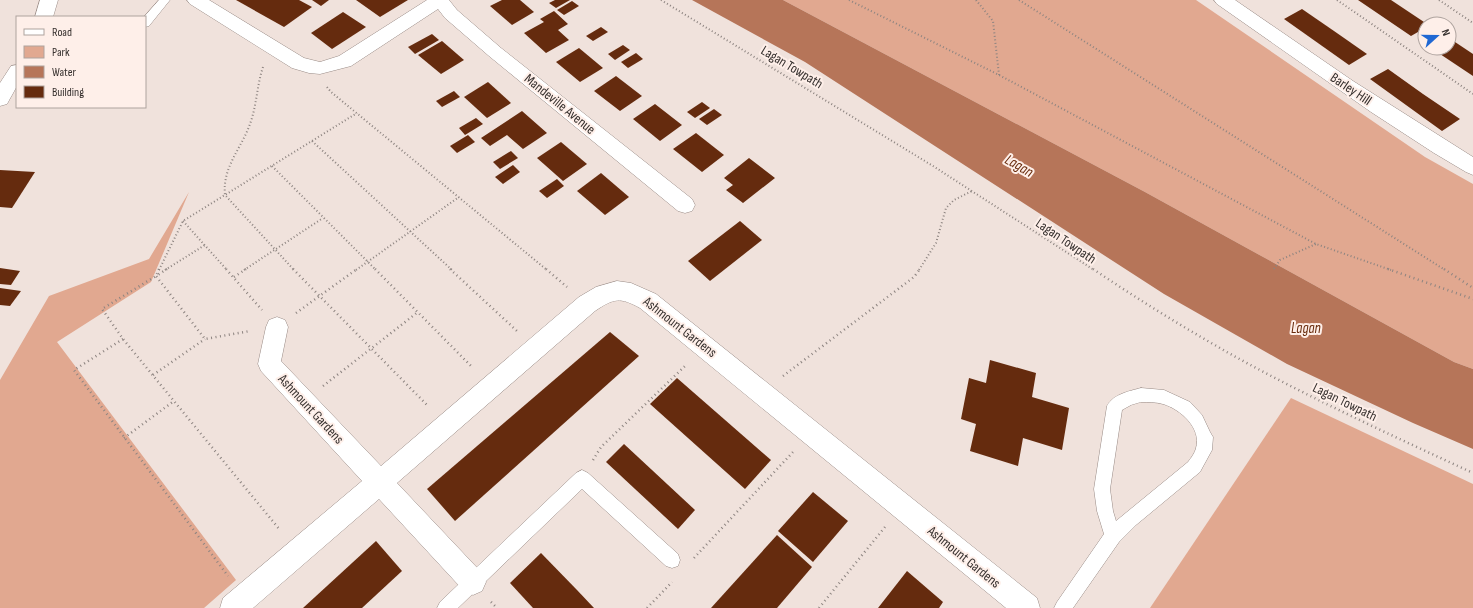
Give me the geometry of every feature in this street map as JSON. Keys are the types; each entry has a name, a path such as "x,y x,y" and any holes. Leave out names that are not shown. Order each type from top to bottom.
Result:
{"street":[{"path":"44,16 49,0"},
{"name":"Mandeville Avenue","path":"196,0 298,62 309,67 320,68 346,61 440,0 451,14 496,52 685,204"},
{"name":"Barley Hill","path":"1234,2 1324,71 1420,136 1473,167"},
{"path":"0,100 16,73"},
{"name":"Ashmount Gardens","path":"238,603 587,304 601,294 616,290 630,291 648,301 1027,608"},
{"name":"Ashmount Gardens","path":"276,327 269,364 473,582"}],"lane":[{"path":"146,22 165,0"},
{"path":"1063,608 1113,536 1130,519 1194,466 1204,450 1205,437 1198,420 1185,407 1164,397 1141,395 1127,399 1115,406 1102,489 1105,511 1113,536"},
{"path":"446,608 582,478 672,560"}],"path":[{"name":"Lagan Towpath","path":"661,0 796,80 972,191 1102,277 1204,339 1316,399 1473,473"},
{"path":"849,0 999,75 1316,244 1473,299"},
{"path":"976,0 979,6 988,13 992,21 999,75"},
{"path":"1019,0 1473,288"},
{"path":"1337,0 1473,94"},
{"path":"1439,0 1473,23"},
{"path":"276,49 263,66 258,80 251,121 233,159 223,186 225,195 275,250 446,424"},
{"path":"320,68 323,81 330,92 587,304"},
{"path":"156,276 183,221 357,113"},
{"path":"312,141 535,348"},
{"path":"272,166 491,386"},
{"path":"762,392 914,277 929,257 938,238 948,206 959,197 972,191"},
{"path":"320,296 409,231 459,197"},
{"path":"234,277 323,218"},
{"path":"183,221 234,277 276,327"},
{"path":"1274,269 1280,260 1316,244"},
{"path":"205,245 102,310 123,339 298,551"},
{"path":"156,276 205,339"},
{"path":"303,401 418,312"},
{"path":"153,375 205,339 276,327"},
{"path":"123,339 74,370 124,438 238,603"},
{"path":"582,478 601,447 705,346"},
{"path":"124,438 174,401"},
{"path":"689,563 812,433"},
{"path":"819,608 901,506"},
{"path":"647,608 673,580"}],"green space":[{"path":"783,0 1196,0 1425,157 1473,184 1473,369 1454,362 1145,192"},
{"path":"189,192 151,282 57,342 236,580 204,608 0,608 0,380 49,296 149,259"},
{"path":"1291,398 1473,484 1473,608 1150,608"}],"water":[{"name":"Lagan","path":"692,0 783,0 1145,192 1454,362 1473,369 1473,449 1413,423 1287,364 1164,294 805,62"}],"building":[{"path":"236,0 299,0 312,7 284,27"},
{"path":"312,0 329,0 321,6"},
{"path":"356,0 408,0 380,17"},
{"path":"502,0 520,0 534,12 512,25 490,6"},
{"path":"555,0 570,0 556,8 549,3"},
{"path":"1358,0 1391,0 1417,17 1417,33 1411,36"},
{"path":"572,1 579,6 564,15 557,10"},
{"path":"1302,9 1367,54 1349,65 1284,19"},
{"path":"554,11 568,24 558,30 569,40 546,53 524,33 544,22 540,19"},
{"path":"343,12 366,27 332,49 311,33"},
{"path":"601,27 608,32 593,41 586,36"},
{"path":"432,34 439,40 415,54 408,47"},
{"path":"442,41 464,60 441,74 418,55"},
{"path":"1457,43 1473,54 1473,76 1443,56 1457,56"},
{"path":"623,45 630,50 615,60 608,54"},
{"path":"579,48 603,68 580,82 556,62"},
{"path":"636,53 643,59 628,68 621,62"},
{"path":"1388,69 1460,119 1442,131 1370,79"},
{"path":"616,76 642,96 620,111 594,91"},
{"path":"488,82 511,103 487,118 464,97"},
{"path":"454,91 460,97 442,107 436,101"},
{"path":"702,102 710,108 695,118 687,112"},
{"path":"655,104 682,125 660,141 633,119"},
{"path":"714,109 722,115 707,125 699,119"},
{"path":"522,111 547,133 523,149 507,135 490,146 481,138"},
{"path":"476,118 483,124 465,135 459,128"},
{"path":"696,133 724,155 702,172 673,149"},
{"path":"468,135 475,142 457,153 450,146"},
{"path":"561,142 587,164 563,181 537,158"},
{"path":"511,151 518,158 500,169 493,162"},
{"path":"749,158 775,178 743,203 726,190 733,185 724,178"},
{"path":"513,165 520,172 503,184 495,177"},
{"path":"0,170 35,172 12,208 0,207"},
{"path":"601,173 629,197 605,215 577,191"},
{"path":"557,179 564,186 547,198 539,191"},
{"path":"740,221 762,240 710,281 688,261"},
{"path":"0,268 20,271 11,285 0,284"},
{"path":"0,288 21,291 10,306 0,305"},
{"path":"610,332 639,356 455,521 427,489"},
{"path":"990,360 1036,373 1032,397 1069,408 1062,450 1023,438 1018,466 970,451 976,424 961,419 969,378 986,383"},
{"path":"677,378 771,460 745,489 650,404"},
{"path":"624,444 695,510 678,529 606,462"},
{"path":"813,492 848,521 813,562 778,531"},
{"path":"777,535 812,567 777,608 711,608"},
{"path":"376,541 402,571 362,608 303,608"},
{"path":"541,553 594,608 533,608 510,583"},
{"path":"907,571 943,602 939,608 878,608"}]}
